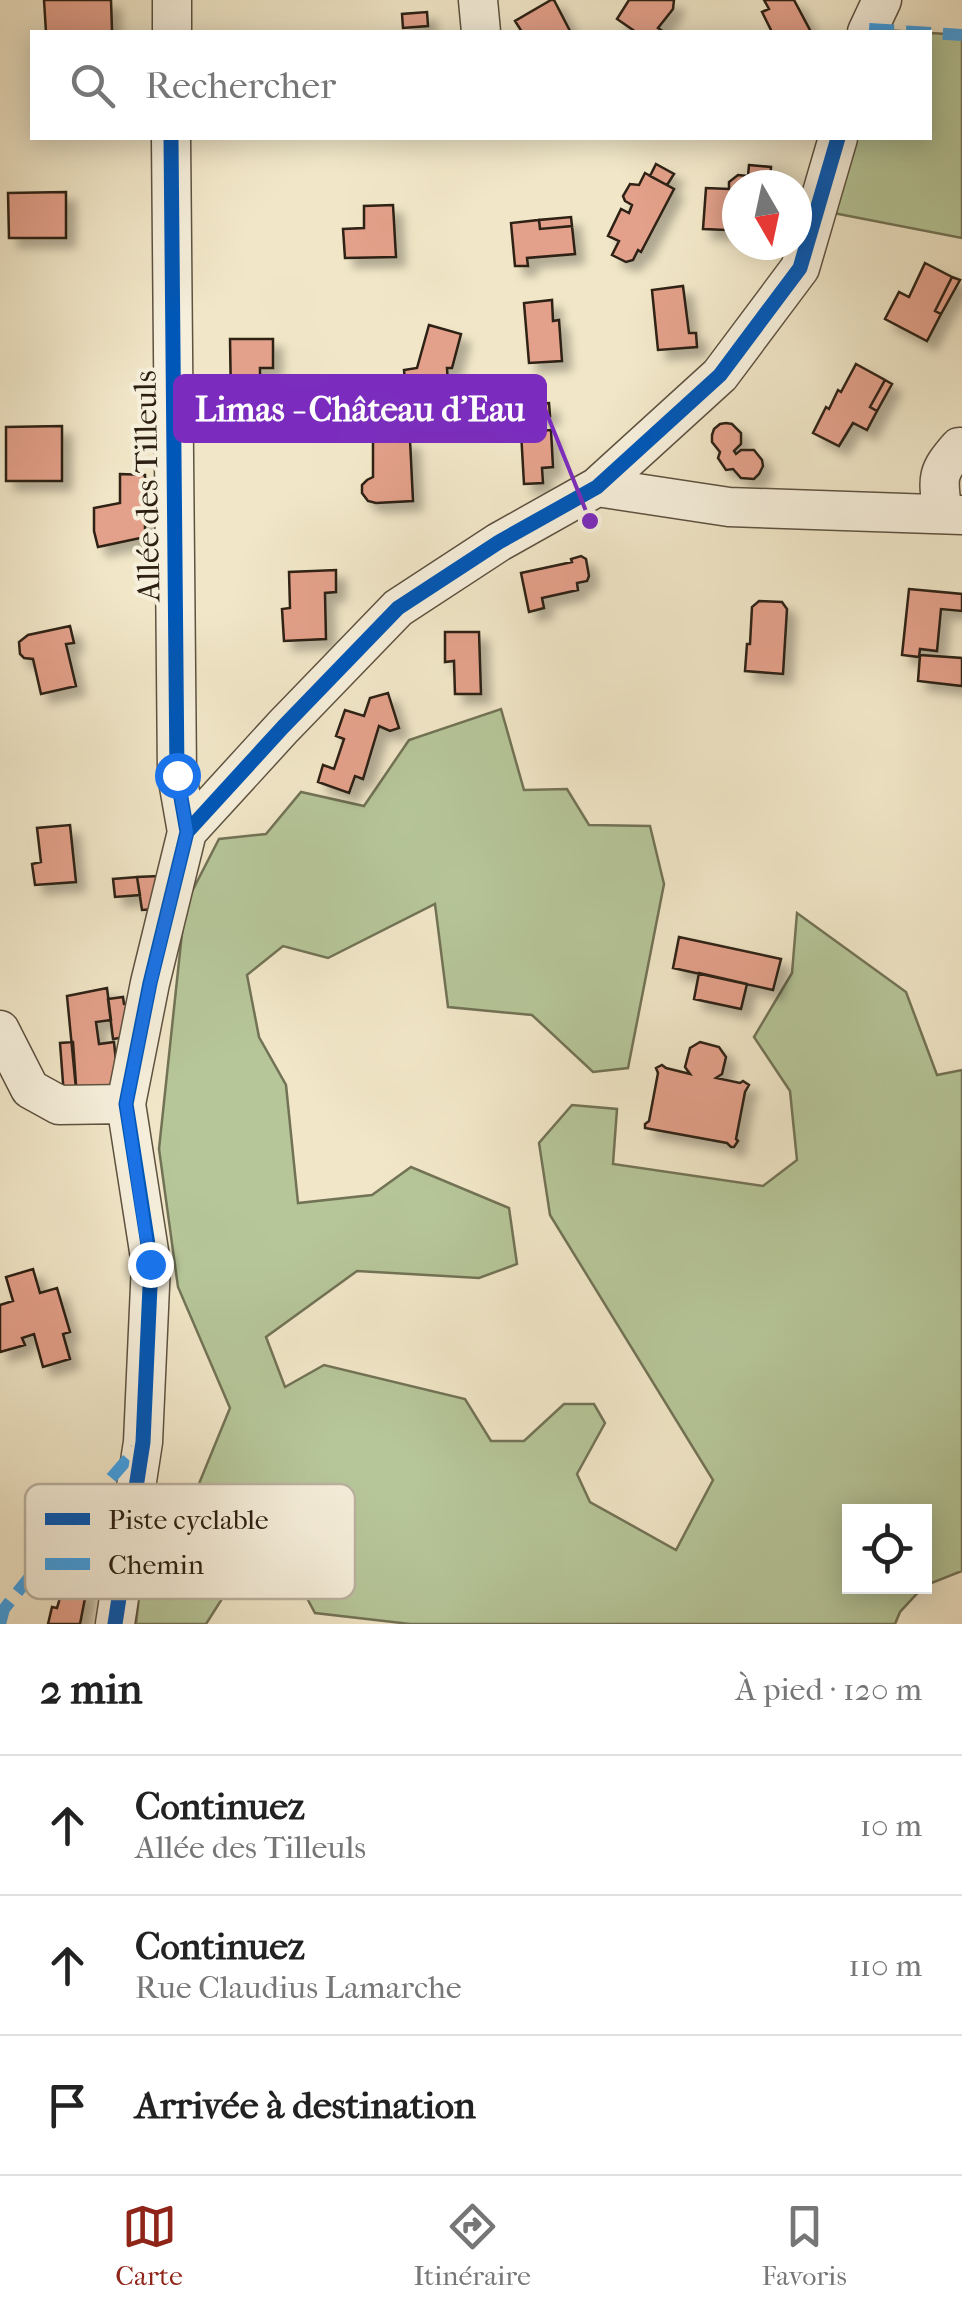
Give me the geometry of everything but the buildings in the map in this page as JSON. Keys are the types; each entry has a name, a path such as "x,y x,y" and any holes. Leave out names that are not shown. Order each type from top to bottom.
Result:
{"street":[{"path":"172,0 172,30"},
{"path":"478,0 481,30"},
{"path":"869,30 882,0"},
{"name":"Allée des Tilleuls","path":"171,140 177,775 187,832"},
{"path":"137,1484 143,1442 150,1264 126,1104 187,832 398,608 596,486 720,375 800,268 837,140"},
{"path":"596,486 729,507 952,514 939,489 942,467 962,447"},
{"path":"0,1030 30,1089 59,1104 126,1104"},
{"path":"115,1624 119,1599"}],"green space":[{"path":"932,33 962,35 962,238 818,210 837,140 932,140"},
{"path":"501,709 524,790 567,789 589,825 650,826 664,884 628,1068 593,1072 532,1015 448,1007 435,904 328,958 283,946 247,975 259,1037 286,1085 298,1203 372,1195 411,1167 509,1208 517,1264 479,1278 357,1271 266,1337 285,1387 324,1365 465,1399 491,1441 524,1441 564,1404 594,1404 605,1423 577,1474 590,1502 676,1550 713,1480 550,1215 539,1143 572,1105 617,1109 613,1164 763,1186 797,1160 790,1091 754,1037 792,973 797,913 906,992 937,1075 962,1070 962,1571 932,1583 932,1504 842,1504 842,1594 917,1594 895,1624 410,1624 315,1613 308,1599 355,1599 355,1484 199,1484 230,1408 178,1287 159,1149 185,905 219,839 266,834 301,792 364,806 409,740"},
{"path":"139,1599 222,1599 206,1624 136,1624"}],"marked path":[{"path":"869,29 884,30"},
{"path":"932,33 962,35"},
{"path":"106,1484 139,1446"},
{"path":"0,1624 4,1609 25,1583"}],"cycle path":[{"path":"171,140 177,775 187,832"},
{"path":"137,1484 143,1442 151,1264 126,1104 150,983 187,832 398,608 499,542 597,487 720,375 800,268 837,140"},
{"path":"115,1624 119,1599"}],"place":[{"name":"Limas - Château d'Eau","path":"590,521"}],"route":[{"path":"150,1264 126,1104 187,832 177,775"}]}
